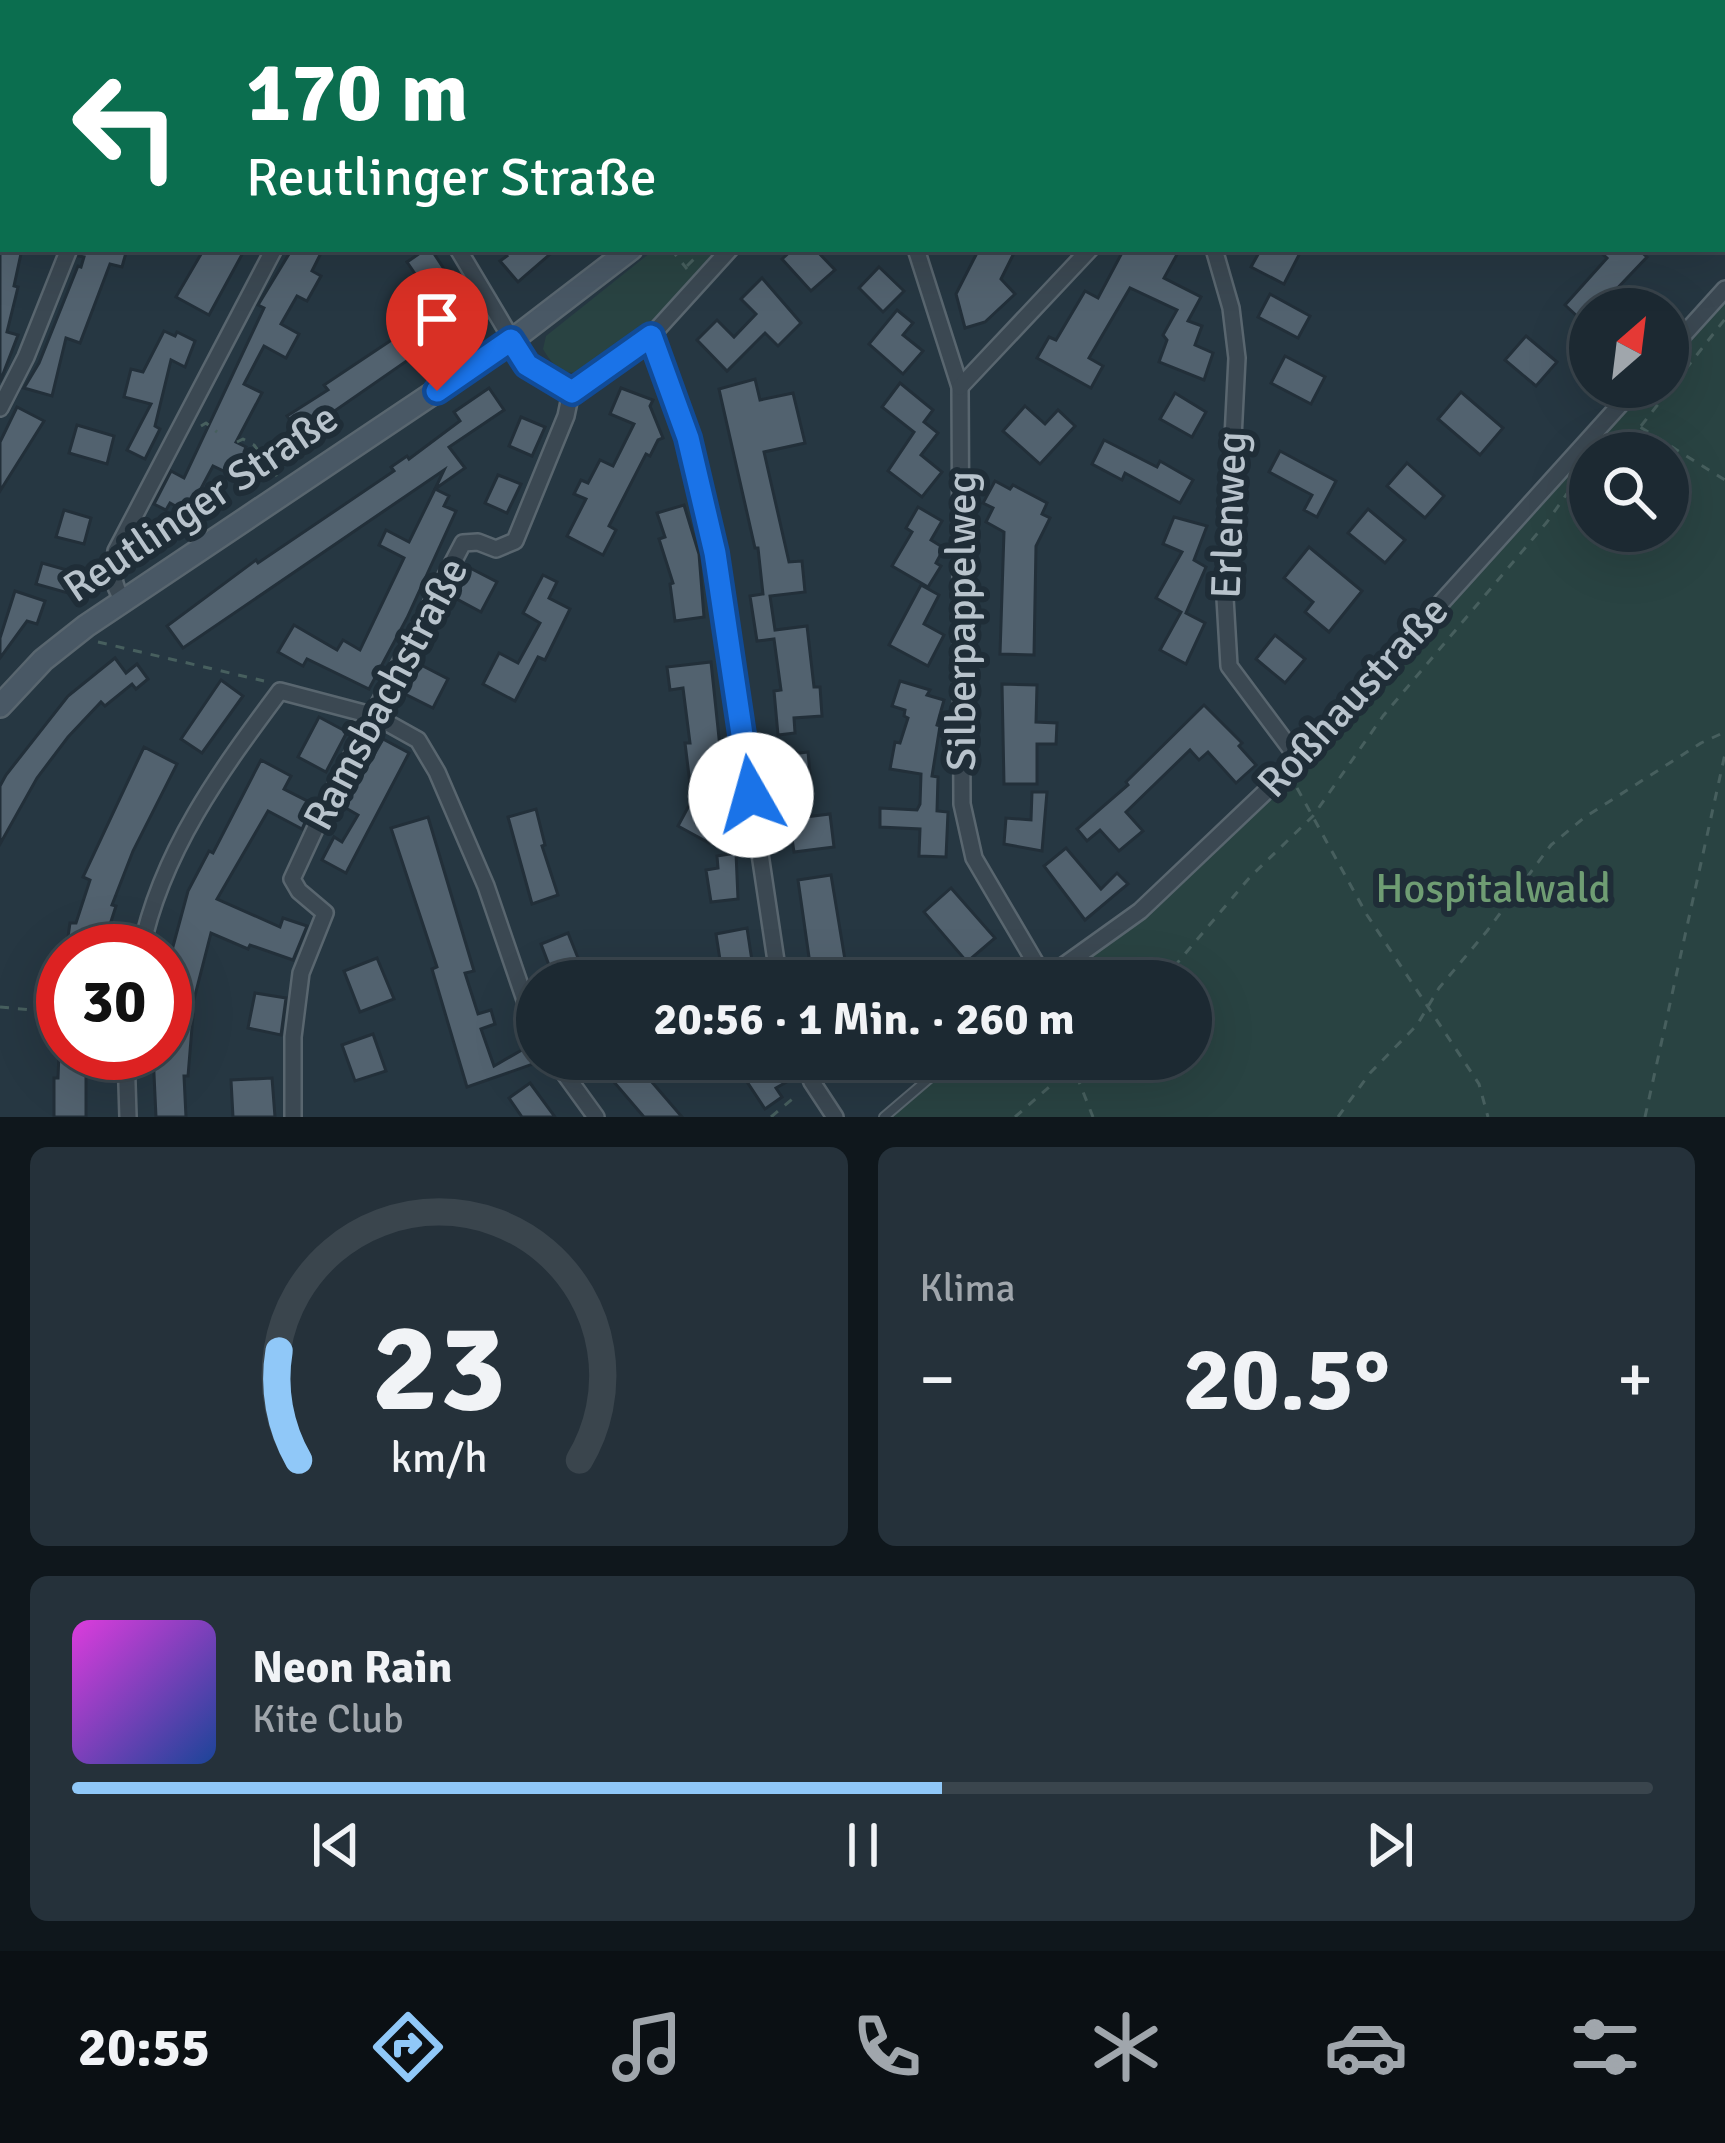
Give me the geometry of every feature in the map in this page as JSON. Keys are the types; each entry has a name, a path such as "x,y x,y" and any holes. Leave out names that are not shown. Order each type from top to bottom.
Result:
{"street":[{"path":"0,408 26,357 67,252"},
{"path":"123,600 112,573 116,551 272,252"},
{"path":"460,252 527,365 572,392 651,336 727,252"},
{"name":"Reutlinger Straße","path":"0,706 43,660 86,626 511,340 627,252"},
{"name":"Silberpappelweg","path":"917,252 960,386 962,804 974,858 1033,960"},
{"path":"960,386 1087,252"},
{"name":"Erlenweg","path":"1215,252 1231,308 1238,358 1226,552 1229,666 1293,766"},
{"path":"1689,329 1725,289"},
{"path":"651,336 688,438 715,553 775,960"},
{"name":"Ramsbachstraße","path":"293,1117 293,1037 301,973 326,913 292,879 463,543 478,542 496,549 515,541 572,392"},
{"name":"Roßhaustraße","path":"1072,960 1140,911 1293,766 1617,408"},
{"path":"147,924 170,864 205,796 280,691 375,716 418,740 437,772 486,886 516,974"},
{"path":"127,1080 128,1117"},
{"path":"569,1080 596,1117"},
{"path":"812,1082 835,1117"}],"lane":[{"path":"884,1117 927,1080"}],"path":[{"path":"674,252 696,286"},
{"path":"686,267 701,252"},
{"path":"1628,432 1640,427 1688,371 1725,319"},
{"path":"206,423 217,432"},
{"path":"1640,427 1725,480"},
{"path":"237,442 254,445 266,460"},
{"path":"1180,960 1250,877 1313,816 1383,716 1569,491"},
{"path":"197,496 226,533"},
{"path":"86,626 97,641 256,678 273,683 280,691"},
{"path":"1338,1117 1370,1073 1417,1024 1551,844 1701,743 1725,732"},
{"path":"1645,1117 1725,754"},
{"path":"1293,766 1313,816 1367,915 1480,1084 1487,1117"},
{"path":"0,1007 36,1010"},
{"path":"1015,1117 1057,1080"},
{"path":"1077,1080 1093,1117"},
{"path":"771,1117 812,1082"}],"green space":[{"path":"651,252 719,252 675,298 594,366 579,372 558,367 543,349 546,336"},
{"name":"Hospitalwald","path":"1725,282 1725,1117 884,1117 927,1080 1212,1080 1212,960 1075,960 1299,761 1569,458 1569,552 1689,552 1689,432 1592,432 1613,408 1689,408 1689,322"}],"building":[{"path":"0,252 21,252 7,332 18,335 0,382"},
{"path":"80,252 126,252 122,267 110,264 80,343 66,338 52,396 24,388 81,267 84,257"},
{"path":"202,252 243,252 209,315 176,297"},
{"path":"290,252 322,252 312,271 321,276 307,301 297,296 281,324 299,334 286,358 264,346 244,384 262,393 236,442 246,447 244,452 258,468 246,477 237,466 232,475 213,466 188,513 170,503 166,510 154,504 171,471 184,478 264,308 258,305"},
{"path":"422,252 433,252 446,272 424,287 407,262"},
{"path":"504,252 553,252 518,282 500,261 507,256"},
{"path":"790,252 818,252 835,270 811,291 782,259"},
{"path":"977,252 1014,252 1001,279 1015,294 985,322 965,328 956,294"},
{"path":"1122,252 1178,252 1164,278 1201,297 1188,321 1202,326 1195,345 1213,353 1204,380 1159,362 1167,340 1163,335 1177,310 1130,288 1089,358 1103,366 1091,388 1037,358 1049,337 1056,340 1085,291 1098,298"},
{"path":"1259,252 1300,252 1284,284 1251,267"},
{"path":"1600,252 1641,252 1647,257 1618,288 1580,288 1607,258"},
{"path":"879,267 904,291 883,312 859,288"},
{"path":"762,278 801,323 778,346 765,333 727,371 697,340 717,320 734,337 756,314 741,299"},
{"path":"1270,294 1310,316 1298,338 1258,317"},
{"path":"457,295 473,315 300,435 287,416 328,390 324,385"},
{"path":"897,310 913,323 903,335 923,351 903,374 869,344"},
{"path":"164,331 195,341 185,367 171,360 155,426 160,429 145,459 127,450 151,404 124,397 131,369 143,372"},
{"path":"1526,336 1557,362 1536,386 1505,360"},
{"path":"1285,356 1325,377 1311,404 1271,383"},
{"path":"755,379 760,400 793,393 805,443 764,452 789,562 802,561 805,592 770,596 775,630 807,626 822,716 794,718 795,733 778,735 774,691 781,690 774,639 757,641 750,596 763,594 758,548 719,389"},
{"path":"900,383 933,410 924,422 938,433 921,455 942,472 922,497 888,471 914,432 882,407"},
{"path":"489,388 504,410 449,447 465,468 435,489 444,470 183,648 167,626 256,560 258,563 394,471 391,467 460,421 454,412"},
{"path":"621,388 653,400 650,406 663,438 650,456 646,454 609,526 616,530 603,555 567,536 586,499 574,494 581,480 588,483 600,460 613,466 634,424 610,414"},
{"path":"1461,392 1503,428 1480,455 1438,419"},
{"path":"1175,393 1206,412 1192,437 1160,419"},
{"path":"1025,406 1045,424 1058,410 1075,426 1040,464 1003,431"},
{"path":"17,407 44,421 0,491 0,442"},
{"path":"521,417 545,427 532,456 509,446"},
{"path":"77,425 114,436 107,464 69,453"},
{"path":"1104,440 1157,467 1160,461 1193,480 1180,503 1125,473 1122,480 1092,464"},
{"path":"1280,451 1336,481 1317,517 1304,510 1312,495 1269,472"},
{"path":"1407,463 1444,496 1425,518 1387,486"},
{"path":"498,475 521,484 507,513 485,503"},
{"path":"995,481 1047,503 1042,514 1050,518 1036,546 1034,655 1000,654 1004,532 986,522 993,508 983,503"},
{"path":"435,489 449,496 444,506 456,511 369,689 307,659 303,666 278,652 294,625 337,650 343,640 360,650 404,558 379,545 386,530 409,542"},
{"path":"684,505 699,554 704,617 675,621 673,583 659,539 665,537 657,513"},
{"path":"918,507 942,521 931,540 944,548 936,563 941,566 928,587 892,566 912,532 906,528"},
{"path":"1368,509 1405,540 1385,563 1348,533"},
{"path":"64,510 91,518 84,544 56,537"},
{"path":"1174,517 1207,526 1194,560 1206,567 1186,613 1205,623 1186,664 1160,650 1181,612 1156,598 1182,552 1163,544"},
{"path":"1309,547 1362,591 1329,632 1305,612 1313,602 1284,578"},
{"path":"42,563 74,572 68,593 36,584"},
{"path":"470,568 497,582 481,612 455,598"},
{"path":"543,575 557,582 549,598 570,609 545,660 538,657 515,701 483,684 499,653 518,663 540,623 523,613"},
{"path":"921,585 939,595 924,624 944,635 928,666 889,645"},
{"path":"15,591 45,601 37,624 27,621 0,658 0,638"},
{"path":"1275,635 1305,659 1285,683 1256,659"},
{"path":"115,658 126,673 137,664 148,679 136,689 132,684 105,706 101,702 68,737 37,778 0,844 0,786 6,775 68,696"},
{"path":"711,662 725,795 729,794 731,811 726,811 709,843 678,826 692,800 685,743 690,743 683,688 670,690 667,667"},
{"path":"421,665 448,679 433,708 405,694"},
{"path":"221,680 243,696 202,753 181,739"},
{"path":"900,681 930,690 927,695 944,700 932,776 938,777 937,811 948,812 946,857 919,856 920,829 880,827 880,808 917,810 920,804 921,774 890,769 895,742 900,743 908,718 905,710 892,706"},
{"path":"1002,684 1037,685 1036,722 1057,723 1056,744 1037,744 1037,784 1004,784"},
{"path":"1204,705 1242,743 1239,746 1256,765 1236,783 1208,752 1199,760 1190,750 1126,812 1143,831 1119,851 1100,830 1087,841 1077,829 1128,785"},
{"path":"319,717 347,732 326,772 298,757"},
{"path":"383,739 409,753 346,873 322,860 334,837 342,842 358,815 344,807"},
{"path":"144,747 177,764 133,851 112,905 116,906 110,924 70,924 76,923 90,880 83,877"},
{"path":"808,752 811,784 786,786 783,755"},
{"path":"261,760 291,776 284,789 313,804 302,829 268,811 217,899 280,927 283,918 307,926 293,960 250,945 248,949 211,933 192,1007 192,924 179,924 188,891 209,851 213,853"},
{"path":"1032,792 1047,792 1042,851 1004,844 1006,818 1031,820"},
{"path":"536,809 558,895 532,904 508,817"},
{"path":"830,814 834,847 794,852 789,819"},
{"path":"428,817 474,971 465,973 478,1014 491,1010 495,1024 481,1029 494,1066 516,1053 516,1070 467,1087 432,969 437,967 391,828"},
{"path":"1066,848 1101,889 1117,873 1128,884 1085,920 1044,866"},
{"path":"736,853 738,899 711,902 706,870 718,868 717,856"},
{"path":"831,875 845,960 809,960 798,880"},
{"path":"951,888 995,938 965,960 924,912"},
{"path":"747,928 752,960 720,960 716,934"},
{"path":"568,933 579,960 547,960 541,944"},
{"path":"377,958 394,999 360,1012 344,971"},
{"path":"255,993 286,998 281,1035 248,1028"},
{"path":"373,1034 386,1071 355,1081 342,1045"},
{"path":"272,1078 275,1117 233,1117 231,1080"},
{"path":"54,1080 86,1080 86,1117 54,1117"},
{"path":"154,1080 184,1080 186,1117 156,1117"},
{"path":"612,1080 650,1080 682,1117 644,1117"},
{"path":"746,1080 790,1080 776,1088 782,1097 765,1109"},
{"path":"530,1083 555,1117 522,1117 509,1098"}],"route":[{"path":"437,391 511,340 527,365 572,392 651,336 688,438 715,553 751,795"}]}
